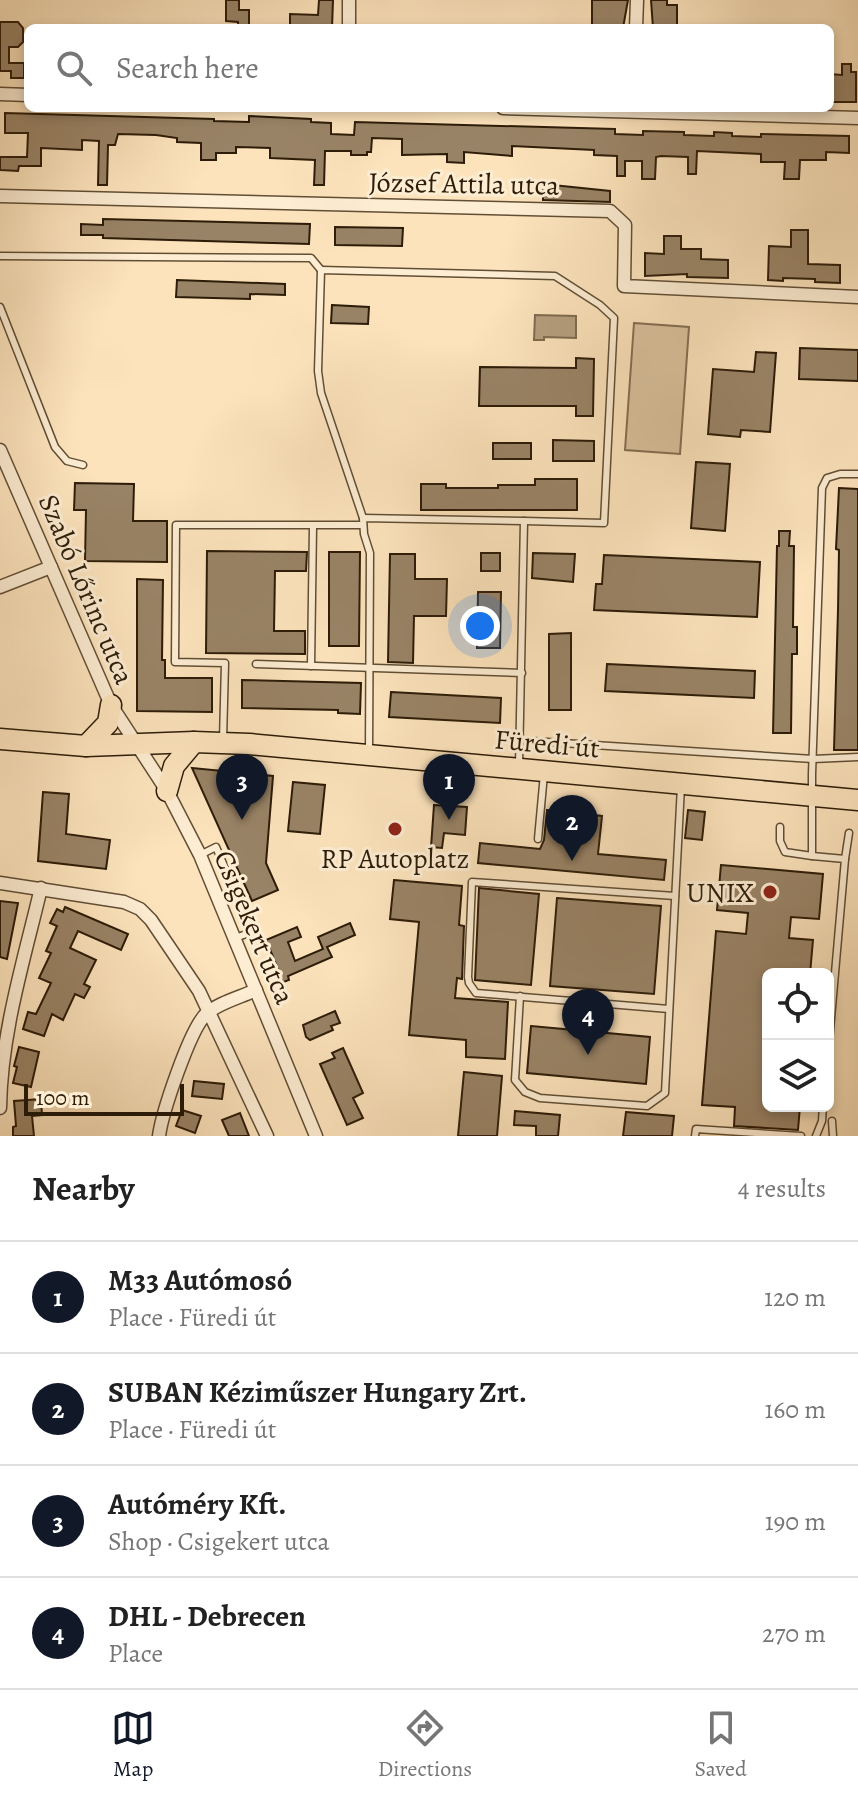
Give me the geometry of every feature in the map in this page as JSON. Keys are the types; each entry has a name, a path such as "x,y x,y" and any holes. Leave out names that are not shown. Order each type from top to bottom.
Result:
{"main road":[{"path":"86,746 108,723 111,705"},
{"name":"Füredi út","path":"0,739 86,746 223,743 858,800"},
{"path":"167,791 174,766 194,742"}],"street":[{"path":"349,0 349,24"},
{"path":"636,24 637,0"},
{"path":"0,94 24,95"},
{"path":"690,112 858,118"},
{"name":"József Attila utca","path":"0,196 610,211 625,225 624,286 858,297"},
{"name":"Szabó Lőrinc utca","path":"0,450 111,705 135,744"},
{"path":"0,587 51,567"},
{"name":"Csigekert utca","path":"135,744 167,791 200,855 316,1136"},
{"path":"0,883 124,902 140,909 151,920 191,979 209,1011 267,1136"},
{"path":"0,1108 9,1020 41,888"},
{"path":"159,1136 197,1024 209,1011 256,990"}],"lane":[{"path":"0,256 311,258 321,270 318,371 321,393 370,553 368,755"},
{"path":"223,743 225,663 175,662 176,525 604,523 614,318 600,305 555,276 321,270"},
{"path":"0,307 55,447 67,461 83,465"},
{"path":"812,856 822,488 827,478 858,474"},
{"path":"519,769 524,521"},
{"path":"311,666 313,526"},
{"path":"256,664 522,673"},
{"path":"531,741 813,759 858,757"},
{"path":"538,839 544,771"},
{"path":"520,996 515,1080 525,1092 540,1098 647,1106 665,1093 681,783"},
{"path":"780,827 780,841 785,852 845,859"},
{"path":"829,1040 849,833"},
{"path":"200,855 216,847 252,932 235,938"},
{"path":"669,1009 476,993 469,983 472,882 675,896"},
{"path":"816,1136 823,1112"},
{"path":"832,1121 833,1136"},
{"path":"695,1136 696,1129 801,1136"}],"shaded area":[{"path":"535,315 576,316 576,338 544,337 544,340 534,340"},
{"path":"634,323 689,327 680,454 625,450"}],"building":[{"path":"226,0 239,0 239,10 249,10 249,24 226,21"},
{"path":"319,0 333,0 332,24 290,24 290,14 318,15"},
{"path":"592,0 628,0 624,24 592,24"},
{"path":"651,0 667,0 667,5 677,5 677,24 653,24"},
{"path":"0,22 18,22 23,28 23,42 18,47 9,47 9,63 24,63 24,78 11,78 11,71 0,71"},
{"path":"842,64 851,64 851,72 856,72 856,102 834,102 834,74 842,75"},
{"path":"5,113 249,122 249,116 311,119 311,122 331,123 331,134 354,135 355,122 615,129 615,134 643,135 643,131 714,136 714,132 761,137 761,134 849,136 849,153 826,152 826,160 800,160 799,179 784,179 785,162 761,162 761,154 697,151 696,174 688,174 688,157 661,156 656,157 655,179 642,179 642,161 625,161 625,176 617,176 617,156 594,155 594,150 512,146 512,156 464,152 464,163 447,162 447,154 402,155 402,139 372,138 371,152 367,155 351,155 351,151 325,151 324,185 314,185 315,160 270,158 270,148 236,147 236,153 216,153 216,160 201,160 201,143 177,142 177,138 156,135 118,134 115,145 108,145 107,185 98,185 99,141 82,140 82,150 41,148 41,166 19,166 18,171 0,170 0,157 27,157 28,133 5,133"},
{"path":"543,184 610,191 610,202 543,200"},
{"path":"103,219 310,224 309,244 81,235 81,224 103,225"},
{"path":"335,227 403,228 402,246 335,245"},
{"path":"791,230 808,230 808,264 840,265 840,283 815,282 815,279 768,280 769,246 791,247"},
{"path":"664,236 681,236 681,249 701,249 701,259 728,260 728,278 687,277 687,274 645,276 645,253 664,254"},
{"path":"177,280 285,284 285,295 250,294 250,299 176,297"},
{"path":"332,305 369,307 368,324 331,323"},
{"path":"800,348 858,350 858,381 799,379"},
{"path":"756,352 776,353 770,432 741,430 740,437 708,434 713,369 754,372"},
{"path":"576,358 594,359 593,416 576,416 576,406 479,406 480,367 576,368"},
{"path":"553,440 594,441 594,461 553,461"},
{"path":"493,443 531,443 531,459 493,459"},
{"path":"696,462 730,464 725,531 691,528"},
{"path":"535,479 577,479 577,510 421,510 421,484 446,484 446,488 498,488 498,485 535,485"},
{"path":"75,483 134,484 133,521 167,521 167,562 85,561 86,510 74,510"},
{"path":"839,488 858,489 858,750 834,750"},
{"path":"779,531 790,531 789,546 794,546 793,627 797,627 797,654 792,654 791,733 773,733"},
{"path":"207,551 307,552 306,571 275,571 274,631 305,631 305,654 206,653"},
{"path":"329,552 360,552 359,646 329,646"},
{"path":"481,553 500,553 500,571 481,571"},
{"path":"533,553 575,554 573,582 532,578"},
{"path":"390,554 415,554 415,579 447,579 446,616 414,616 413,663 388,662"},
{"path":"604,555 760,562 757,617 594,610 596,584 602,584"},
{"path":"137,579 163,580 162,660 165,660 165,678 212,678 212,712 137,711"},
{"path":"478,592 501,592 500,648 477,648"},
{"path":"571,633 571,710 549,710 549,634"},
{"path":"607,664 755,671 754,698 605,691"},
{"path":"242,680 361,683 360,714 338,713 338,710 242,708"},
{"path":"391,692 501,698 500,723 389,717"},
{"path":"192,768 273,776 266,863 278,890 252,901"},
{"path":"293,782 325,785 320,834 288,831"},
{"path":"43,792 69,794 66,834 110,840 106,869 38,861"},
{"path":"434,805 467,807 465,835 444,833 442,848 431,847"},
{"path":"547,810 602,816 598,854 666,860 664,880 478,863 480,843 540,849"},
{"path":"688,810 705,812 702,840 685,838"},
{"path":"721,865 823,874 819,919 791,917 789,938 813,940 811,968 762,968 762,1112 800,1112 798,1130 734,1126 735,1107 702,1105 716,931 746,934 748,913 717,910"},
{"path":"394,880 462,886 459,925 464,926 462,979 457,978 455,998 508,1002 505,1059 466,1057 466,1040 409,1035 419,922 390,919"},
{"path":"479,888 539,894 531,985 475,980"},
{"path":"557,898 661,906 654,994 550,986"},
{"path":"0,901 18,903 7,959 0,957"},
{"path":"65,907 128,934 121,950 78,931 70,948 96,960 84,984 90,987 84,998 75,994 63,1020 52,1014 44,1036 23,1029 28,1012 36,1014 51,983 39,978 51,953 46,951 57,926 50,923 57,909 63,912"},
{"path":"350,923 355,935 327,947 332,957 288,976 289,980 281,983 266,940 297,927 301,937 288,942 295,961 323,949 318,937"},
{"path":"335,1011 340,1023 331,1026 333,1030 310,1040 306,1037 303,1025"},
{"path":"531,1026 650,1037 646,1084 527,1073"},
{"path":"19,1047 39,1052 31,1087 13,1083"},
{"path":"343,1048 363,1093 353,1098 363,1118 347,1125 320,1064 335,1058 332,1053"},
{"path":"464,1072 502,1076 497,1136 458,1136"},
{"path":"194,1081 224,1084 222,1099 192,1096"},
{"path":"41,1099 42,1115 32,1116 34,1136 13,1136 13,1127 16,1126 14,1101"},
{"path":"182,1110 201,1116 195,1133 176,1126"},
{"path":"515,1111 560,1115 558,1136 536,1136 536,1126 514,1125"},
{"path":"626,1112 674,1116 672,1136 623,1136"},
{"path":"240,1113 249,1136 229,1136 222,1120"}],"place":[{"name":"Autóméry Kft.","path":"242,820"},
{"name":"M33 Autómosó","path":"449,820"},
{"name":"RP Autoplatz","path":"395,829"},
{"name":"SUBAN Kéziműszer Hungary Zrt.","path":"572,861"},
{"name":"UNIX","path":"770,892"},
{"name":"DHL - Debrecen","path":"588,1055"}]}
